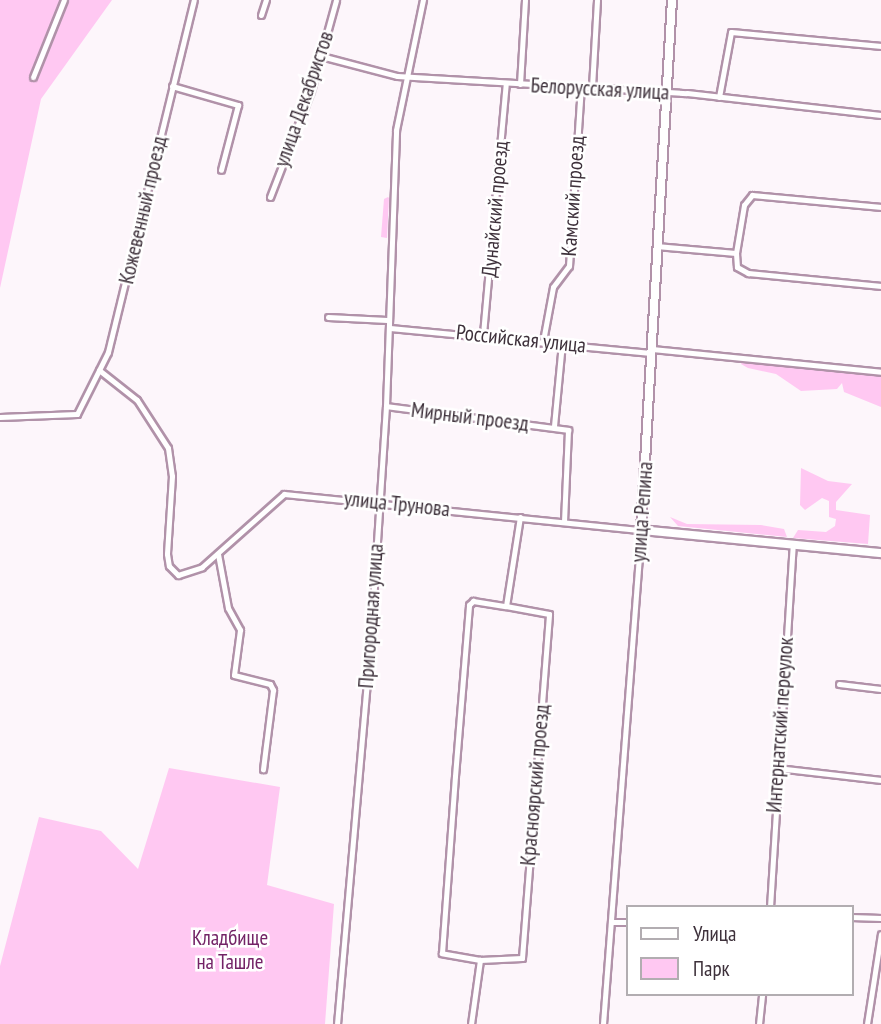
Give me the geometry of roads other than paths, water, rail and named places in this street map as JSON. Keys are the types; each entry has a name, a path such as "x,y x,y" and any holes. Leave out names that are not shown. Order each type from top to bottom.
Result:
{"street":[{"path":"33,77 64,0"},
{"name":"Кожевенный проезд","path":"0,417 77,414 99,370 117,326 194,0"},
{"path":"261,15 266,0"},
{"name":"улица Декабристов","path":"270,197 321,56 336,0"},
{"name":"Пригородная улица","path":"337,1024 386,406 390,328 387,320 396,130 405,76 423,0"},
{"path":"520,84 525,0"},
{"path":"592,88 597,0"},
{"name":"улица Репина","path":"603,1024 641,530 672,0"},
{"path":"719,97 731,32 881,46"},
{"name":"Белорусская улица","path":"321,56 405,76 666,92 881,115"},
{"name":"Дунайский проезд","path":"483,334 506,83"},
{"path":"172,86 238,105 221,170"},
{"name":"Камский проезд","path":"543,341 553,287 569,266 581,87"},
{"path":"881,207 752,195 744,205 736,253 737,267 748,273 881,286"},
{"path":"656,246 736,253"},
{"path":"328,317 387,320"},
{"name":"Российская улица","path":"390,328 483,334 881,372"},
{"name":"Мирный проезд","path":"554,426 562,343"},
{"name":"улица Трунова","path":"99,370 137,400 168,448 172,476 169,566 183,575 218,555 284,494 881,553"},
{"name":"Мирный проезд","path":"386,406 554,426 569,433 564,521"},
{"path":"506,606 520,517"},
{"name":"Интернатский переулок","path":"769,905 793,544"},
{"path":"218,555 228,608 240,630 234,675 270,684 273,690 263,769"},
{"name":"Красноярский проезд","path":"473,601 506,606 549,614 522,958 480,960 442,953 455,776 469,605 473,601"},
{"path":"839,684 881,689"},
{"path":"777,768 881,780"},
{"path":"853,917 881,919"},
{"path":"612,922 626,922"},
{"path":"867,1024 881,934"},
{"path":"471,1024 480,960"},
{"path":"760,1024 762,996"},
{"path":"872,999 881,1000"}],"park label":[{"name":"Кладбище на Ташле","path":"230,950"}]}
